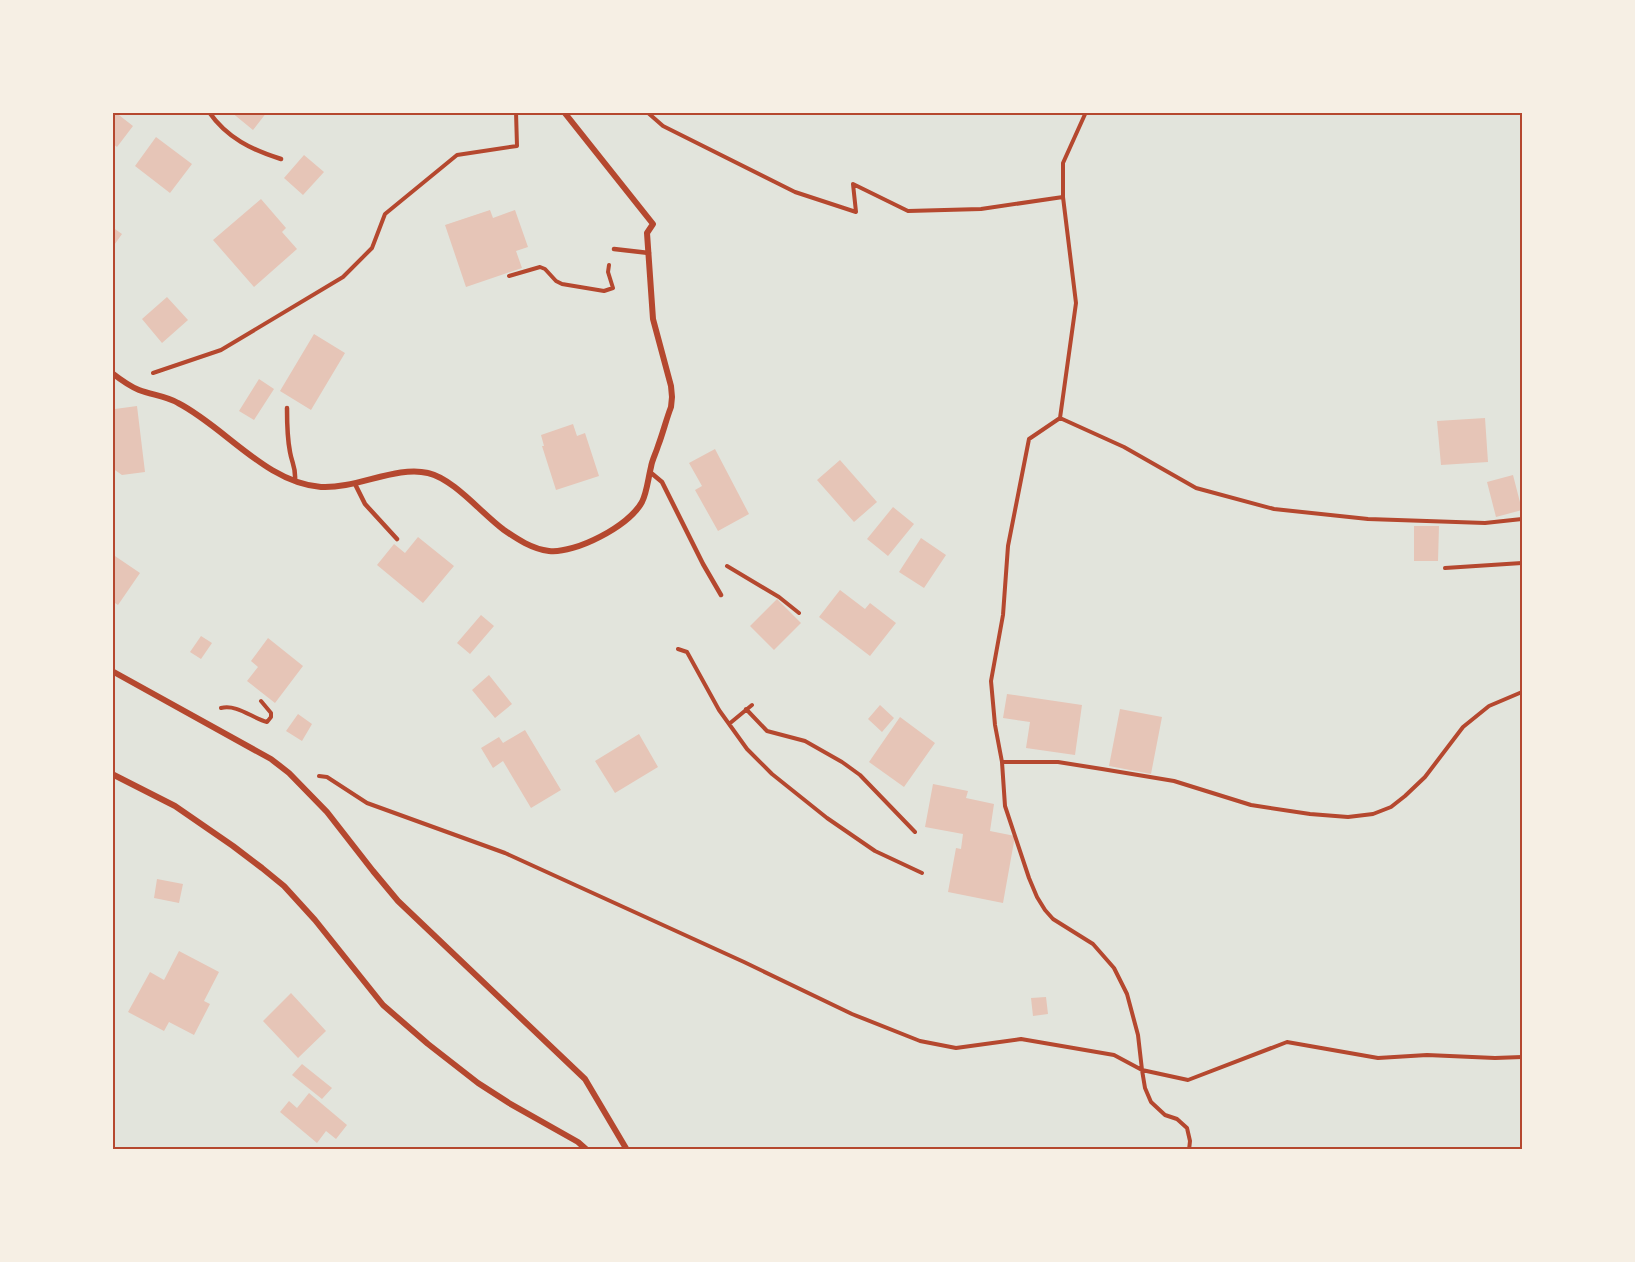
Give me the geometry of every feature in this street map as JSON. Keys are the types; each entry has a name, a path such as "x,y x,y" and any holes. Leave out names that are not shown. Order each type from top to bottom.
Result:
{"street":[{"path":"112,373 129,386 177,402 202,417 272,469 306,484 321,487 338,486 409,472 429,473 447,482 502,529 541,549 551,551 576,548 612,531 629,517 643,500 671,407 668,372 653,319 647,233 653,224 564,112"},
{"path":"112,671 271,759 289,773 327,812 398,900 585,1079 627,1149"},
{"path":"112,774 176,806 262,868 284,886 315,920 383,1005 428,1044 478,1083 587,1149"}],"lane":[{"path":"209,112 240,143 260,153 281,159"},
{"path":"614,249 649,253"},
{"path":"287,408 286,431 290,456 296,468 295,480"},
{"path":"650,472 662,482 708,573 722,595"},
{"path":"356,484 365,504 397,539"}],"path":[{"path":"129,386 157,371 221,350 343,278 372,248 385,214 457,155 517,146 516,112"},
{"path":"647,112 663,126 795,192 856,212 853,184 908,211 981,209 1063,197"},
{"path":"1086,112 1063,162 1063,197 1076,303 1060,418 1029,440 1008,546 1003,615 991,681 995,725 1002,762 1005,806 1037,897 1053,919 1093,944 1114,968 1127,994 1138,1035 1145,1088 1151,1102 1165,1115 1177,1119 1187,1128 1189,1149"},
{"path":"509,276 540,267 562,284 604,291 613,288 608,268 614,249"},
{"path":"1060,418 1125,447 1196,488 1274,509 1368,519 1485,523 1522,519"},
{"path":"1445,568 1522,563"},
{"path":"708,573 727,566 780,597 799,613"},
{"path":"678,649 687,652 719,710 747,749 772,774 827,818 875,851 922,873"},
{"path":"1002,762 1058,762 1102,769 1174,782 1251,805 1310,814 1348,817 1373,814 1390,807 1406,796 1425,777 1463,727 1490,706 1522,692"},
{"path":"206,723 213,713 225,707 234,707 267,722 271,713 261,701"},
{"path":"729,724 752,705"},
{"path":"746,710 767,731 805,741 842,762 860,775 915,832"},
{"path":"289,773 327,777 368,803 505,853 852,1014 920,1041 956,1048 1021,1039 1114,1055 1142,1070 1188,1080 1287,1042 1378,1058 1427,1055 1522,1057"}],"shaded area":[{"path":"113,113 1522,113 1522,1149 113,1150"}],"building":[{"path":"112,112 133,126 117,147 112,143"},
{"path":"231,112 267,112 253,130"},
{"path":"156,137 192,164 170,193 135,166"},
{"path":"304,155 324,172 303,195 284,178"},
{"path":"261,199 286,228 282,232 297,249 254,287 213,240"},
{"path":"490,210 493,218 515,210 528,247 516,251 522,268 466,287 445,225"},
{"path":"112,227 122,234 112,248"},
{"path":"167,297 188,320 162,343 142,319"},
{"path":"314,334 345,353 311,410 280,391"},
{"path":"259,379 274,389 254,420 239,411"},
{"path":"137,406 145,472 122,475 112,468 112,411"},
{"path":"1485,418 1488,462 1441,465 1437,421"},
{"path":"573,424 577,436 585,433 599,476 556,490 542,446 544,446 541,435"},
{"path":"715,449 749,514 718,531 695,490 702,486 689,463"},
{"path":"840,460 877,502 854,522 817,480"},
{"path":"1513,475 1522,510 1496,517 1487,482"},
{"path":"893,507 914,524 888,556 867,539"},
{"path":"1414,526 1439,526 1438,561 1414,561"},
{"path":"418,537 454,566 423,603 377,565 394,544 405,553"},
{"path":"921,538 946,555 924,588 899,572"},
{"path":"112,554 140,573 118,605 112,601"},
{"path":"840,590 865,609 870,603 896,623 870,656 819,617"},
{"path":"777,599 801,623 774,650 750,626"},
{"path":"481,615 494,626 470,654 457,643"},
{"path":"201,636 212,643 201,659 190,652"},
{"path":"268,638 303,666 275,703 247,681 258,667 251,661"},
{"path":"489,675 512,704 495,718 472,690"},
{"path":"1007,694 1082,705 1075,755 1026,748 1030,722 1003,718"},
{"path":"880,705 894,718 882,732 868,719"},
{"path":"1120,709 1162,717 1151,774 1109,766"},
{"path":"298,714 312,724 302,741 286,731"},
{"path":"900,717 935,743 904,787 869,762"},
{"path":"525,730 561,790 531,808 503,761 493,768 481,748 499,737 503,743"},
{"path":"639,734 658,767 615,793 595,761"},
{"path":"933,784 968,791 966,798 994,804 990,831 1015,836 1003,903 948,892 956,848 961,849 963,834 925,827"},
{"path":"157,879 183,884 179,903 154,898"},
{"path":"179,951 219,972 204,1001 210,1004 194,1035 169,1022 164,1031 128,1012 150,972 164,980"},
{"path":"291,993 326,1031 298,1058 263,1021"},
{"path":"1046,997 1048,1014 1033,1016 1031,998"},
{"path":"302,1064 332,1088 322,1099 292,1075"},
{"path":"309,1093 347,1125 336,1139 326,1131 317,1143 280,1112 289,1101 297,1108"}]}
